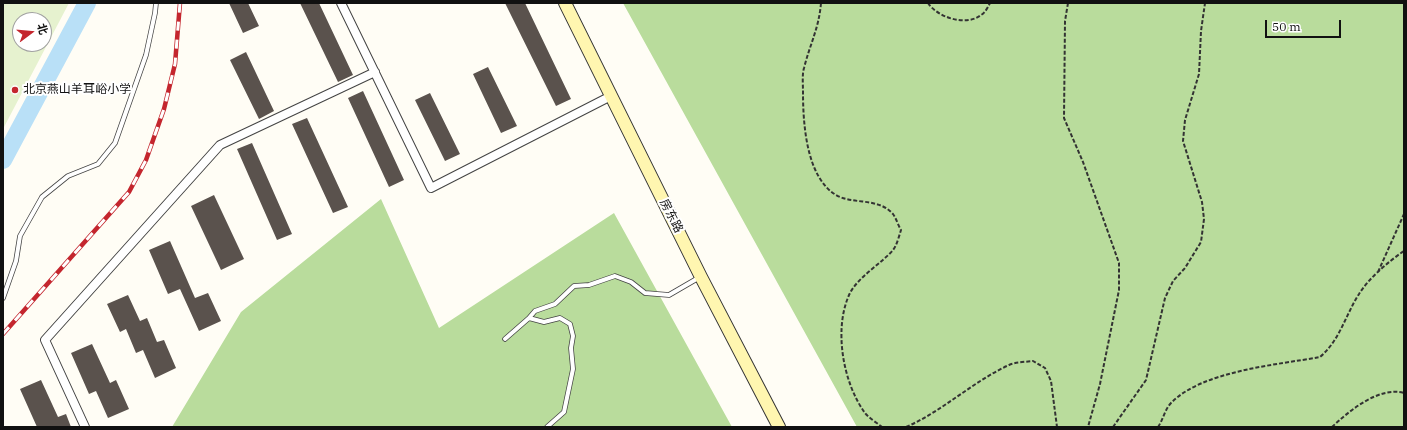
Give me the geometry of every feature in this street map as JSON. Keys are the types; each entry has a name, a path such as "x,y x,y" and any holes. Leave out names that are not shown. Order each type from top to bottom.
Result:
{"main road":[{"name":"房东路","path":"565,3 701,277 779,427"}],"street":[{"path":"341,3 431,188 611,96"},
{"path":"85,427 45,340 220,145 374,72"}],"lane":[{"path":"3,298 16,261 20,236 42,197 68,176 98,164 115,143 146,55 156,3"},
{"path":"505,339 535,311 555,304 574,286 589,285 615,276 631,282 645,293 669,295 701,277"},
{"path":"529,318 544,322 560,318 570,324 573,336 571,348 573,368 564,412 547,427"}],"path":[{"path":"821,3 819,21 804,69 804,126 809,153 821,182 836,195 852,201 873,202 892,214 901,230 894,250 875,265 850,293 844,312 841,348 848,382 866,414 882,427"},
{"path":"928,3 932,9 960,21 973,19 981,15 990,3"},
{"path":"1068,3 1065,21 1064,118 1083,162 1119,263 1119,290 1100,384 1088,427"},
{"path":"1113,427 1146,380 1165,298 1173,282 1185,268 1201,242 1204,220 1202,202 1183,141 1185,120 1199,74 1201,31 1206,3"},
{"path":"1377,274 1404,214"},
{"path":"1158,427 1169,404 1184,392 1213,378 1320,357 1331,348 1359,293 1390,260 1404,252"},
{"path":"906,427 918,422 962,392 1010,365 1033,360 1045,368 1051,381 1057,427"},
{"path":"1332,427 1369,398 1399,392 1404,393"}],"green space":[{"name":"北京燕山羊耳峪小学","path":"3,3 69,3 52,35 52,12 12,12 12,52 43,52 3,129"},
{"path":"623,3 1404,3 1404,427 857,427"},
{"path":"381,199 439,328 614,213 732,427 172,427 241,312"}],"building":[{"path":"229,3 248,3 259,26 243,33"},
{"path":"300,3 319,3 353,75 338,82"},
{"path":"505,3 525,3 571,99 556,106"},
{"path":"246,52 274,111 259,119 230,60"},
{"path":"488,67 517,126 501,133 473,74"},
{"path":"363,91 404,180 389,187 348,98"},
{"path":"430,93 460,154 445,161 415,100"},
{"path":"307,118 348,207 333,213 292,124"},
{"path":"252,143 292,234 277,240 237,149"},
{"path":"214,195 244,259 221,270 191,206"},
{"path":"170,241 195,298 208,293 221,321 199,331 180,289 168,294 149,250"},
{"path":"128,295 140,321 147,318 157,342 164,340 176,368 155,378 143,350 136,353 126,329 120,332 107,304"},
{"path":"92,344 110,383 116,380 129,409 108,418 96,391 89,394 71,353"},
{"path":"41,380 58,417 66,414 71,427 37,427 20,389"}],"waterway":[{"path":"3,160 87,3"}],"railway":[{"path":"3,334 129,192 146,160 164,109 175,64 180,3"}],"place":[{"name":"北京燕山羊耳峪小学","path":"15,90"}]}
